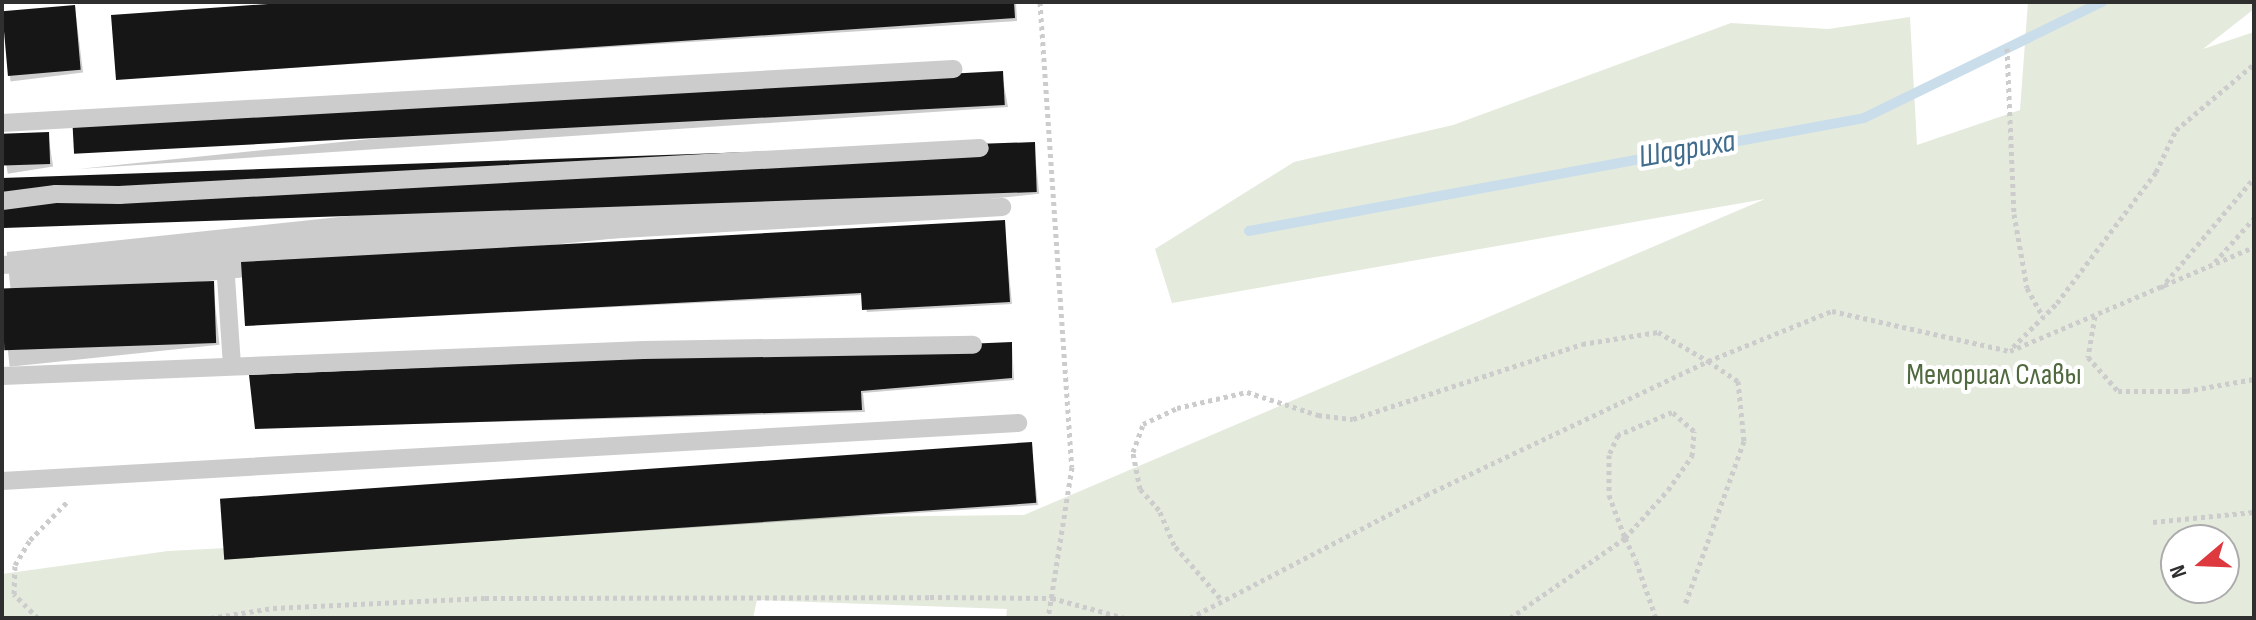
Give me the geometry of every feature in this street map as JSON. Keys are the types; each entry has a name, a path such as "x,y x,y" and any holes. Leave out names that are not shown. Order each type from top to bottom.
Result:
{"lane":[{"path":"2,123 953,69"},
{"path":"2,201 56,194 119,195 980,148"},
{"path":"2,265 224,248 1002,207"},
{"path":"224,248 232,365"},
{"path":"2,376 232,365 973,345"},
{"path":"2,481 1018,423"}],"path":[{"path":"1040,2 1061,353 1072,467 1048,618"},
{"path":"2007,48 2014,214 2027,288 2043,317"},
{"path":"2010,351 2043,317 2156,172 2176,130 2254,64"},
{"path":"2158,292 2254,178"},
{"path":"2211,266 2254,218"},
{"path":"1190,618 1220,598 1708,361 1832,311 2010,351 2158,292 2254,247"},
{"path":"2095,316 2088,357 2118,391 2186,391 2254,379"},
{"path":"1220,598 1174,545 1159,510 1140,489 1133,452 1143,424 1177,408 1247,392 1318,415 1353,419 1582,344 1658,332 1738,381 1744,441 1685,605"},
{"path":"1510,618 1625,538 1692,456 1694,431 1672,412 1618,435 1609,455 1609,495 1625,538 1656,618"},
{"path":"38,618 14,594 15,565 30,540 93,476"},
{"path":"2153,522 2254,512"},
{"path":"210,618 273,608 485,598 1052,598 1125,618"}],"green space":[{"name":"Мемориал Славы","path":"2028,2 2254,2 2254,9 2203,49 2254,32 2254,618 1006,618 1007,609 757,600 753,618 2,618 2,574 168,551 836,517 1024,515 1765,199 1172,303 1155,249 1294,162 1453,125 1731,23 1828,29 1910,17 1917,145 2020,110"}],"building":[{"path":"296,2 1014,2 1015,18 116,80 111,15"},
{"path":"75,5 81,70 8,76 2,11"},
{"path":"1003,71 1005,105 74,154 72,120"},
{"path":"49,132 50,164 3,166 2,134"},
{"path":"1035,142 1037,192 3,228 2,178"},
{"path":"1005,220 1010,302 862,310 861,293 245,326 241,262"},
{"path":"214,281 216,343 4,350 2,288"},
{"path":"1012,342 1012,378 861,391 862,410 255,429 249,375"},
{"path":"1032,442 1036,503 224,560 220,499"}],"waterway":[{"name":"Шадриха","path":"1249,231 1864,118 2102,2"}]}
